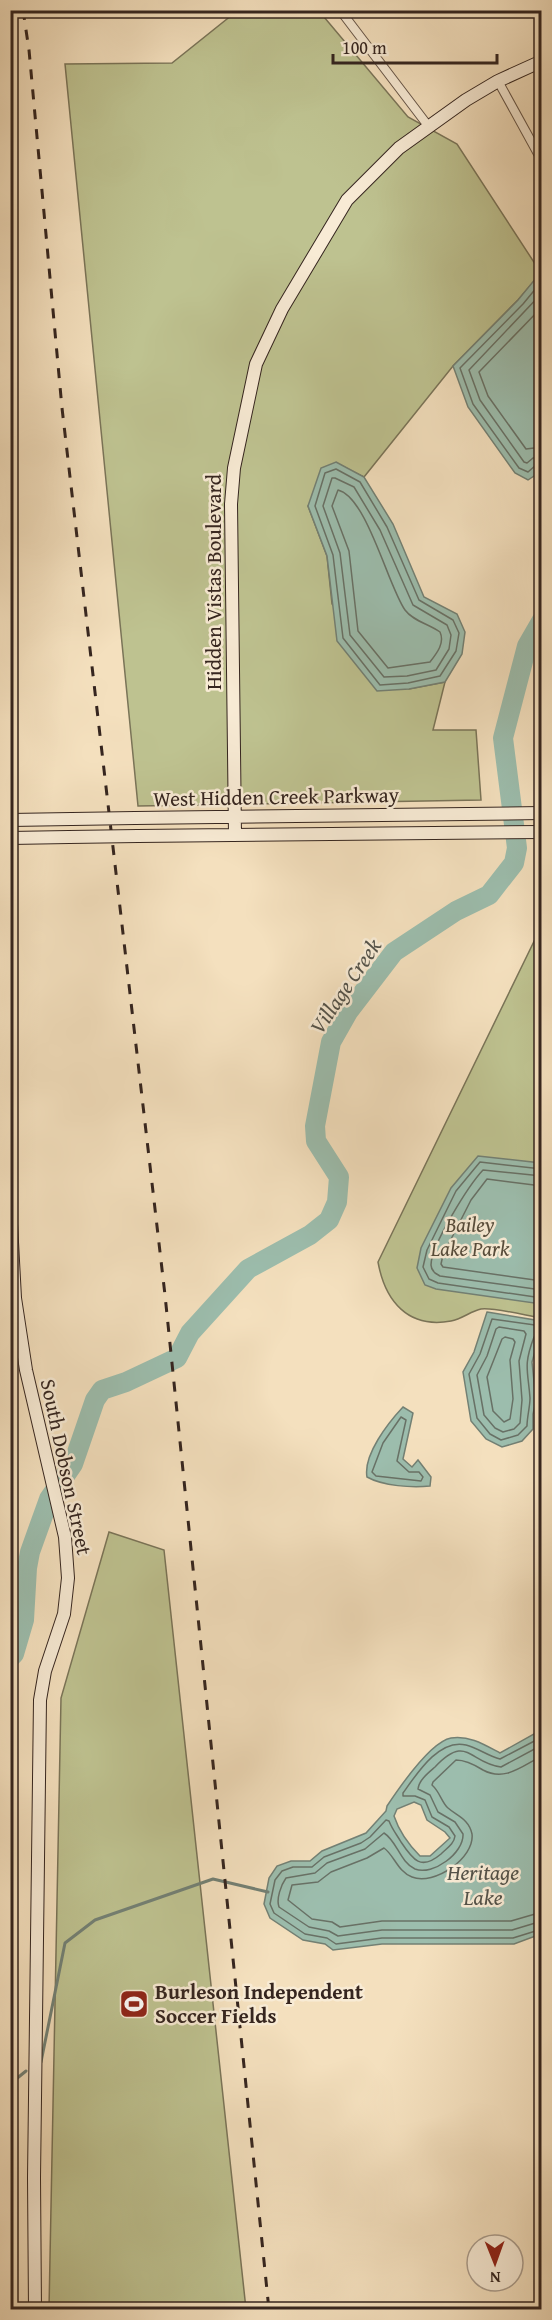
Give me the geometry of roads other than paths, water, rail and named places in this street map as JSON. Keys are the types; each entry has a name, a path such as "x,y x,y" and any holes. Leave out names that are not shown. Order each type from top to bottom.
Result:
{"street":[{"path":"340,10 429,127"},
{"name":"Hidden Vistas Boulevard","path":"235,836 231,504 234,468 256,364 282,309 347,200 399,148 466,100 498,81 542,61"},
{"path":"498,81 542,161"},
{"name":"West Hidden Creek Parkway","path":"10,820 542,813"},
{"name":"West Hidden Creek Parkway","path":"10,838 542,832"},
{"name":"South Dobson Street","path":"10,1205 15,1298 26,1370 65,1537 68,1578 64,1614 45,1671 40,1700 34,2178 35,2310"}],"water":[{"path":"541,272 541,466 537,474 528,480 515,473 468,407 453,366 518,300"},
{"path":"336,462 364,477 393,524 424,597 457,614 465,632 462,654 445,682 409,689 377,691 337,641 327,556 308,506 321,468"},
{"path":"478,1156 541,1163 541,1304 436,1289 425,1285 417,1268 421,1248 451,1188"},
{"path":"487,1312 541,1321 541,1330 532,1362 536,1401 533,1429 522,1441 502,1447 486,1439 471,1421 463,1372 474,1352"},
{"path":"403,1407 413,1413 403,1459 412,1467 418,1460 431,1477 430,1486 398,1486 367,1477 367,1468 373,1449 384,1430"},
{"name":"Heritage Lake","path":"541,1730 541,1934 514,1944 382,1944 333,1950 325,1944 303,1940 270,1918 264,1904 269,1878 277,1866 291,1861 310,1861 322,1851 366,1833 386,1811 399,1788 416,1767 443,1741 458,1737 464,1738 477,1741 500,1753","holes":["414,1802 421,1805 427,1820 450,1838 430,1856 420,1856 416,1852 394,1816 397,1809"]}],"waterway":[{"name":"Village Creek","path":"10,1658 14,1654 24,1620 30,1552 49,1499 73,1464 95,1400 102,1390 126,1382 177,1358 190,1333 248,1269 310,1235 329,1220 337,1202 339,1177 316,1141 315,1126 331,1042 348,1012 394,952 456,911 489,895 514,863 517,848 503,738 527,646 542,620"},
{"path":"41,2062 65,1943 95,1920 213,1879 268,1892"},
{"path":"10,2084 26,2071"}],"railway":[{"path":"23,10 29,50 62,408 165,1295 269,2310"}],"place":[{"name":"Burleson Independent Soccer Fields","path":"134,2004"}],"park label":[{"name":"Bailey Lake Park","path":"470,1237"}]}
